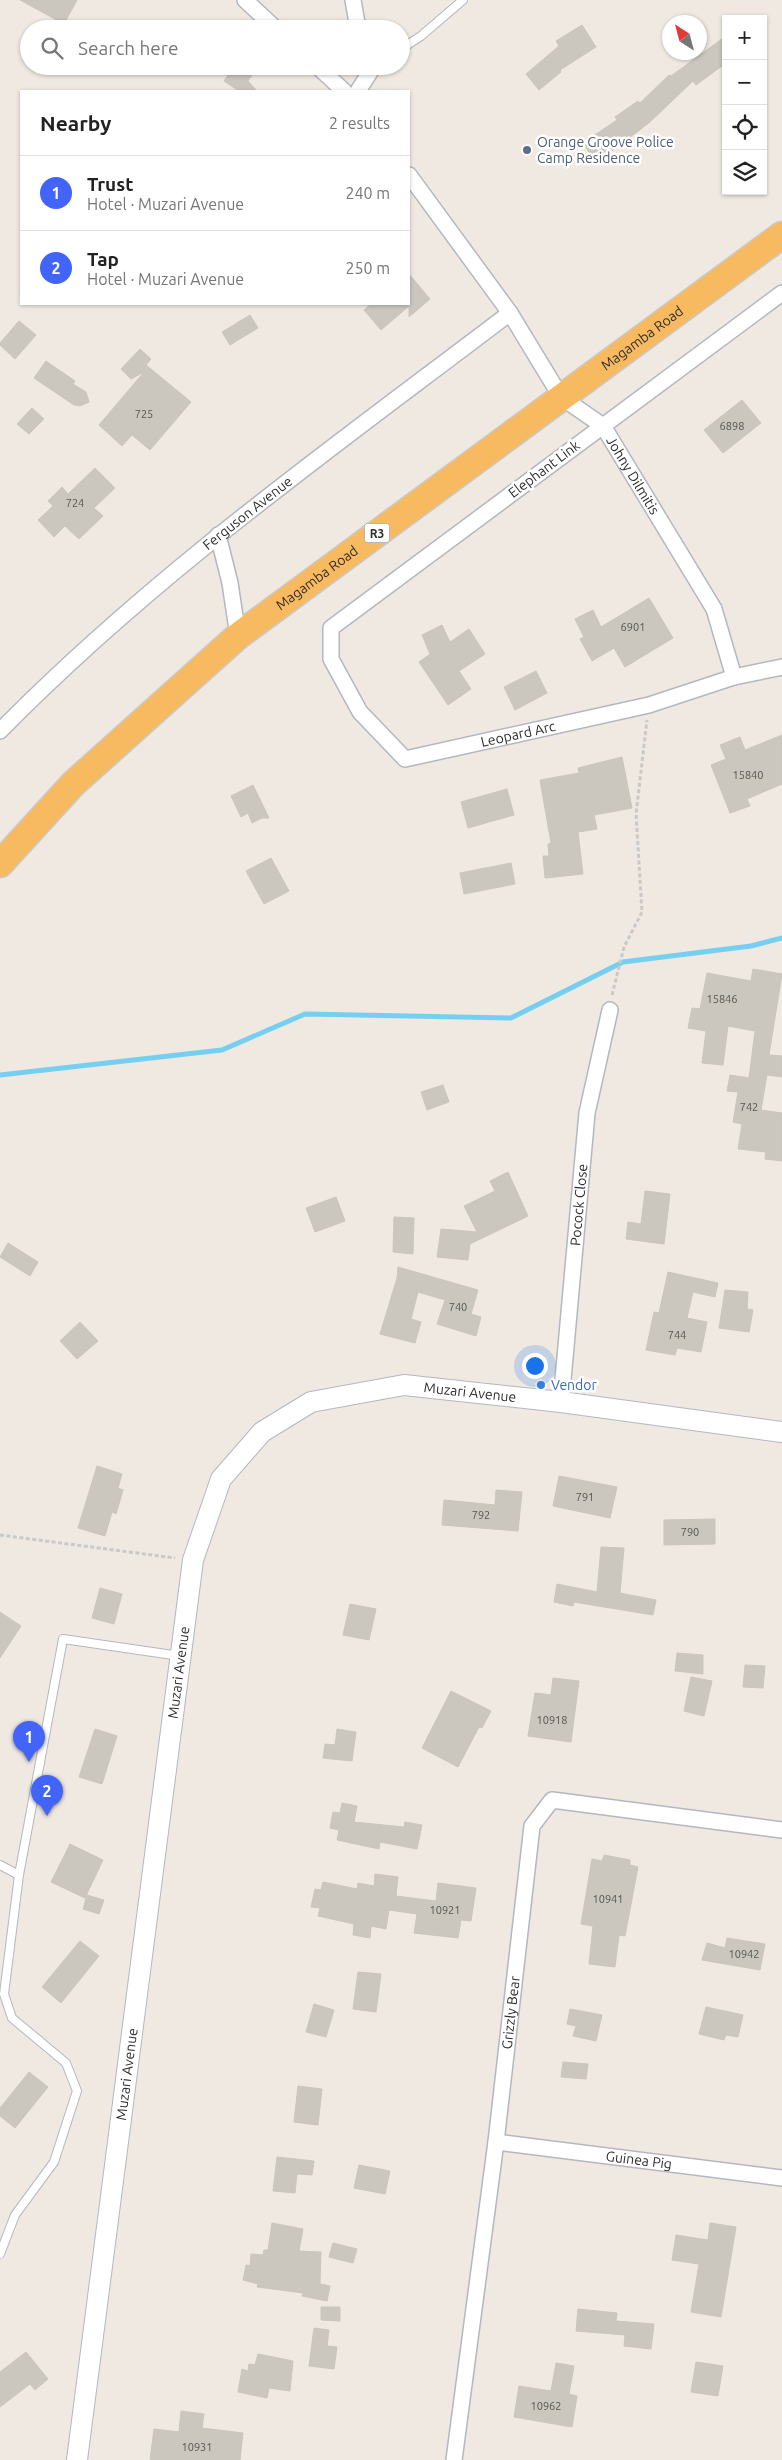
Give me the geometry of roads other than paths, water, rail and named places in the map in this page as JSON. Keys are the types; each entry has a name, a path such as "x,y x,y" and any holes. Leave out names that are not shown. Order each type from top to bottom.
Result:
{"highway":[{"name":"Magamba Road","path":"0,864 73,784 238,636 782,235"}],"street":[{"path":"245,0 266,20"},
{"path":"353,0 356,20"},
{"path":"327,75 343,90"},
{"path":"359,90 367,75"},
{"name":"Johny Dilmitis","path":"410,177 510,313 561,397 603,426 714,609 734,678"},
{"name":"Elephant Link","path":"331,628 782,293"},
{"name":"Ferguson Avenue","path":"0,732 54,676 218,535 510,313"},
{"path":"218,535 230,583 238,636"},
{"name":"Leopard Arc","path":"331,628 331,659 360,712 405,759 649,705 734,678 782,667"},
{"name":"Pocock Close","path":"561,1402 587,1113 610,1010"},
{"name":"Muzari Avenue","path":"77,2460 193,1560 221,1479 262,1432 311,1402 404,1385 561,1402 782,1432"},
{"name":"Grizzly Bear","path":"454,2460 496,2142 532,1826 552,1800 782,1830"},
{"name":"Guinea Pig","path":"496,2142 782,2178"}],"lane":[{"path":"410,43 463,0"},
{"path":"0,2254 15,2215 54,2162 77,2091 66,2062 12,2018 4,1994 19,1875 63,1639 180,1656"},
{"path":"0,1865 19,1875"}],"waterway":[{"path":"0,1075 222,1050 305,1014 511,1018 623,962 751,946 782,938"}],"place":[{"name":"Orange Groove Police Camp Residence","path":"527,150"},
{"name":"Vendor","path":"541,1385"},
{"name":"Trust","path":"29,1762"},
{"name":"Tap","path":"47,1816"}]}
